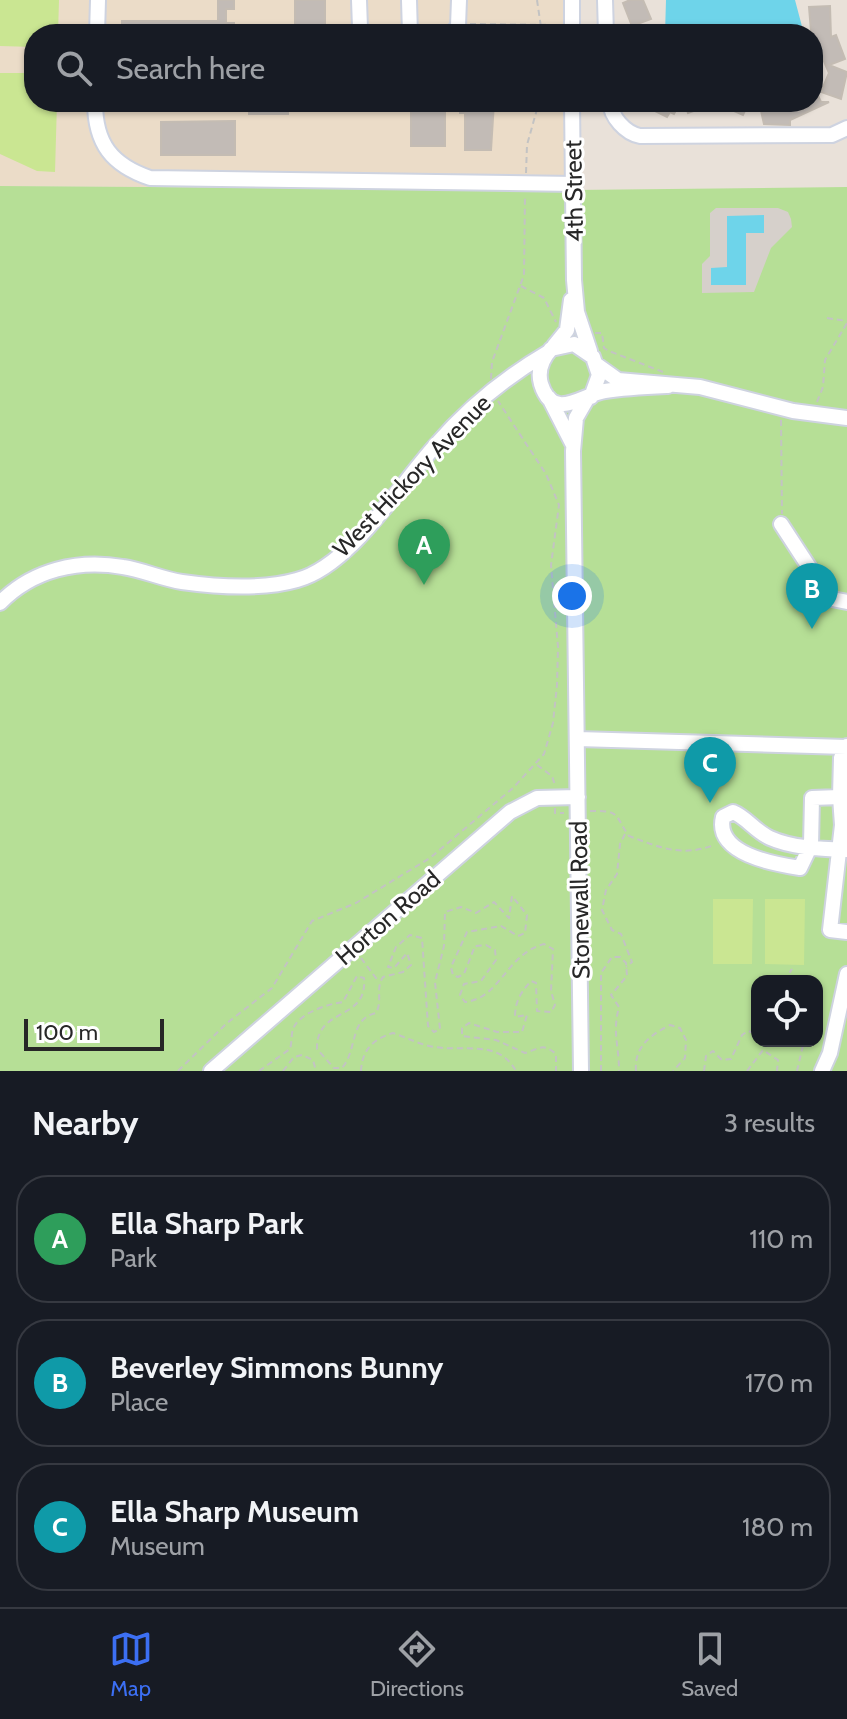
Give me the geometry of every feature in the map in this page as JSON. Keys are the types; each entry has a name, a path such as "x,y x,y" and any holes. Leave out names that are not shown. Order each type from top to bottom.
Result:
{"street":[{"path":"97,24 98,0"},
{"path":"359,0 360,24"},
{"path":"409,0 410,24"},
{"path":"456,24 459,0"},
{"path":"572,0 572,24"},
{"path":"605,0 606,24"},
{"path":"97,112 102,140 110,154 125,170 150,178 575,184"},
{"name":"4th Street","path":"572,112 574,280 577,312 595,361"},
{"path":"612,112 624,128 640,136 832,135 847,129"},
{"name":"4th Street","path":"549,351 567,330 574,280"},
{"path":"573,451 565,424 545,392 539,372 549,351 574,344 618,380 671,380 793,411 847,418"},
{"name":"West Hickory Avenue","path":"0,603 21,585 43,573 86,565 123,567 181,582 258,586 301,579 349,547 437,443 491,392 549,351"},
{"path":"595,361 599,379 576,418 573,451 578,734 846,746 841,758 843,850 830,930 847,932"},
{"path":"545,392 567,405 605,391 671,380"},
{"name":"West Hickory Avenue","path":"497,388 531,382 545,392"},
{"path":"782,520 824,590 832,599 847,602"},
{"name":"Stonewall Road","path":"578,734 581,1071"},
{"name":"Horton Road","path":"211,1071 510,812 530,800 555,797 578,804"},
{"path":"840,797 812,798 811,845 800,868 751,857 725,838 721,827 723,817 733,812 770,838 798,846 811,845 843,850"},
{"path":"822,1071 845,999 847,974"}],"path":[{"path":"537,0 542,24"},
{"path":"178,1071 227,1023 272,988 312,921 356,903 430,858 537,765 549,739 557,685 558,647 551,565 559,505 554,487 497,388 492,362 524,275 527,145 536,112"},
{"path":"809,404 821,396 825,360 847,322 827,318"},
{"path":"602,333 604,348 671,380"},
{"path":"781,415 782,520"},
{"path":"537,765 552,776 555,813 578,804 610,810 619,816 626,833 673,852 699,851 714,845"},
{"path":"626,833 620,844 617,874 606,890 602,910 604,920 624,939 632,962 626,967"},
{"path":"379,983 383,977 403,972 411,965 407,953 394,968 388,967 396,947 410,935 422,938 425,1012 428,1026 434,1032 440,1029 435,982 444,946 445,912 461,907 476,913 494,902 509,918 512,896 527,915 525,933 518,936 501,926 467,932 451,967 453,975 458,977 464,974 475,946 486,945 495,950 496,960 481,981 464,984 460,995 465,1002 476,1001 492,989 516,958 530,948 544,944 553,949 551,991 555,1005 551,1012 537,1011 538,990 536,983 531,981 520,993 515,1009 515,1017 527,1015 522,1032 497,1032 469,1023 462,1028 462,1036 496,1040 525,1053 546,1046 556,1054 556,1071"},
{"path":"259,1071 290,1049 293,1028 306,1016 328,1004 343,1002 357,976 364,978 364,997 357,1006 329,1019 317,1038 317,1049 334,1068 342,1068 351,1058 357,1022 363,1016 376,1013 380,1005 379,983 354,947"},
{"path":"601,1071 601,973 612,957 620,957 627,976 611,995 619,1007 613,1029 619,1046 619,1071"},
{"path":"788,975 792,969"},
{"path":"636,1071 636,1054 670,1025 680,1028 686,1040 685,1058 673,1071"},
{"path":"704,1071 706,1056 713,1051 722,1060 731,1059 742,1035 751,1032"},
{"path":"361,1071 362,1056 370,1044 393,1033 419,1044 444,1049 487,1048 499,1053 516,1071"},
{"path":"797,1071 803,1047"},
{"path":"747,1071 763,1050 778,1060 777,1071"},
{"path":"283,1071 294,1057 302,1055 313,1060 316,1071"}],"shaded area":[{"path":"0,0 570,0 571,24 24,24 24,112 572,112 574,190 0,186"},
{"path":"716,208 778,208 788,212 792,227 771,248 754,292 702,293 702,264 710,256 710,213"}],"green space":[{"path":"0,0 59,0 58,24 24,24 24,47 0,46"},
{"path":"0,73 24,73 24,112 57,112 55,172 37,171 0,154"},
{"path":"0,186 574,190 847,187 847,1071 0,1071"},
{"path":"713,899 753,899 752,964 713,964"},
{"path":"765,899 805,899 804,965 765,964"}],"water":[{"path":"666,0 795,0 801,24 665,24"},
{"path":"764,215 764,233 746,233 746,285 711,285 711,268 727,267 727,216"}],"building":[{"path":"218,0 234,0 234,9 226,9 226,23 234,24 122,24 122,21 218,21"},
{"path":"295,0 325,0 325,24 295,24"},
{"path":"643,0 651,19 631,24 623,3"},
{"path":"830,6 831,37 836,35 845,59 829,65 847,72 841,99 823,93 829,73 823,59 823,24 810,24 809,7"},
{"path":"249,112 288,112 288,114"},
{"path":"411,112 445,112 445,146 411,146"},
{"path":"493,112 491,150 465,150 465,113 460,113"},
{"path":"761,112 807,112 790,120 790,125 764,124"},
{"path":"235,121 235,155 161,155 161,122"}],"place":[{"name":"Ella Sharp Park","path":"424,585"},
{"name":"Beverley Simmons Bunny","path":"812,629"},
{"name":"Ella Sharp Museum","path":"710,803"}]}
